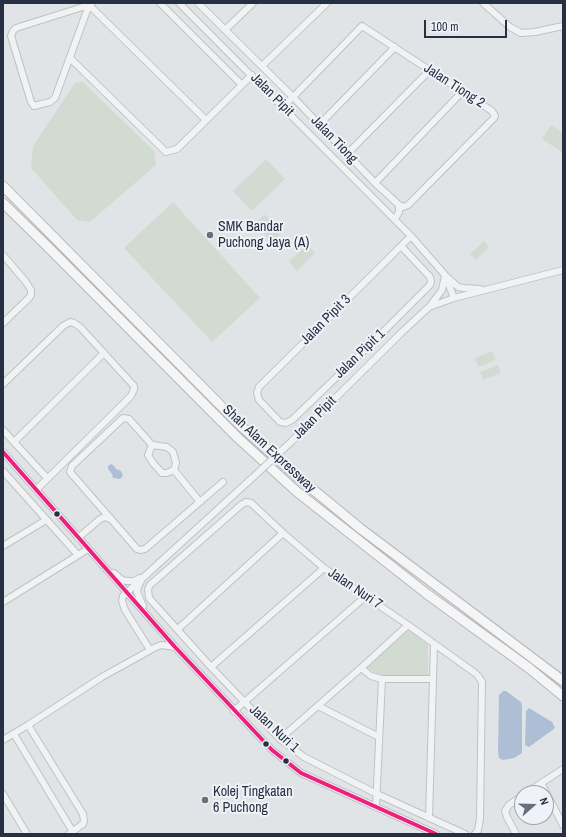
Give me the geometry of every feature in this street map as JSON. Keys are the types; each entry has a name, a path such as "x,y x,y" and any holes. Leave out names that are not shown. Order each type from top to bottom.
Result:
{"highway":[{"name":"Shah Alam Expressway","path":"3,186 242,427 298,478 361,529 563,681"},
{"name":"Shah Alam Expressway","path":"3,204 48,247 238,438 296,491 427,594 529,668 563,696"}],"street":[{"path":"160,3 242,86"},
{"name":"Jalan Tiong","path":"198,3 293,97 375,183 401,206"},
{"path":"226,30 253,3"},
{"path":"262,66 327,3"},
{"path":"483,3 510,27 521,33 535,32 563,26"},
{"path":"91,4 206,120"},
{"path":"91,4 55,98 50,102 34,106 31,102 11,36 13,31 16,28 91,4"},
{"name":"Jalan Pipit","path":"182,4 411,236 445,275 454,298"},
{"name":"Jalan Tiong 2","path":"293,97 362,26 492,111 495,116 494,118 408,205 401,206"},
{"path":"319,126 395,47"},
{"path":"70,58 166,152 177,149 252,76"},
{"path":"347,154 430,70"},
{"path":"375,183 462,92"},
{"path":"283,107 293,97"},
{"path":"395,219 401,206"},
{"name":"Jalan Pipit 3","path":"268,409 259,400 257,393 259,387 411,236"},
{"name":"Jalan Pipit 1","path":"268,409 280,422 286,423 292,420 430,285 431,279 401,246"},
{"path":"3,255 31,290 31,295 29,298 4,319"},
{"name":"Jalan Pipit","path":"127,592 292,441 404,329 429,307 454,298 563,270"},
{"path":"445,275 458,287 489,289"},
{"path":"429,307 442,290 445,275"},
{"path":"3,384 63,326 70,322 77,324 132,382 134,386 133,393 37,489"},
{"path":"14,442 104,352"},
{"path":"174,470 176,463 173,452 167,447 152,445 129,419 123,418 72,466 70,472 110,519 137,549 140,550 145,549 223,482"},
{"path":"3,430 47,478"},
{"path":"152,445 148,455 153,463 162,473 167,473 174,470"},
{"path":"3,452 175,647 272,750 301,773 436,834"},
{"path":"174,470 200,502"},
{"path":"3,471 78,555"},
{"name":"Jalan Nuri 7","path":"150,584 241,505 246,502 251,502 283,533 324,568 408,625 478,676 482,682 480,819 478,830 475,834"},
{"path":"100,507 100,519"},
{"path":"78,538 100,519 105,517 110,519"},
{"path":"3,546 46,520"},
{"path":"178,629 283,533"},
{"path":"4,599 88,549"},
{"path":"92,554 122,580 127,582 143,577"},
{"path":"211,667 324,568"},
{"path":"143,577 137,592 148,616"},
{"name":"Jalan Nuri 1","path":"150,584 148,589 149,598 211,667 280,739 304,757 377,794 465,834"},
{"path":"127,592 123,596 123,606 150,650"},
{"path":"234,711 366,596"},
{"path":"280,739 408,625"},
{"path":"429,818 434,644"},
{"path":"3,740 102,677 150,650 162,645 175,647"},
{"path":"361,668 371,676 382,680 433,679"},
{"path":"376,807 382,680"},
{"path":"318,706 380,737"},
{"path":"14,734 71,833 83,824 83,814 28,725"},
{"path":"538,785 563,769"},
{"path":"541,783 563,825"},
{"path":"3,794 27,834"},
{"path":"514,801 509,804 505,811 506,817 516,834"}],"shaded area":[{"path":"83,82 154,151 156,165 90,222 77,220 31,168 33,146 75,83"},
{"path":"551,125 563,133 563,153 542,139"},
{"path":"266,159 285,179 252,211 233,191"},
{"path":"173,202 260,298 212,342 124,248"},
{"path":"264,214 282,231 272,242 255,225"},
{"path":"484,241 489,247 476,260 470,254"},
{"path":"307,244 315,253 297,271 289,262"},
{"path":"492,351 496,360 478,367 475,358"},
{"path":"498,365 501,373 483,380 480,372"},
{"path":"409,630 428,645 428,675 380,676 366,667"}],"water":[{"path":"111,464 116,469 121,471 123,476 120,479 113,478 108,469 108,466"},
{"path":"503,691 506,691 521,702 522,705 522,753 514,758 503,760 499,758 498,752 499,695"},
{"path":"529,708 552,722 555,728 529,747 525,745 526,711"}],"transit line":[{"path":"3,452 175,647 272,750 301,773 436,834"}],"place":[{"name":"SMK Bandar Puchong Jaya (A)","path":"210,235"},
{"name":"Kolej Tingkatan 6 Puchong","path":"205,800"}]}
